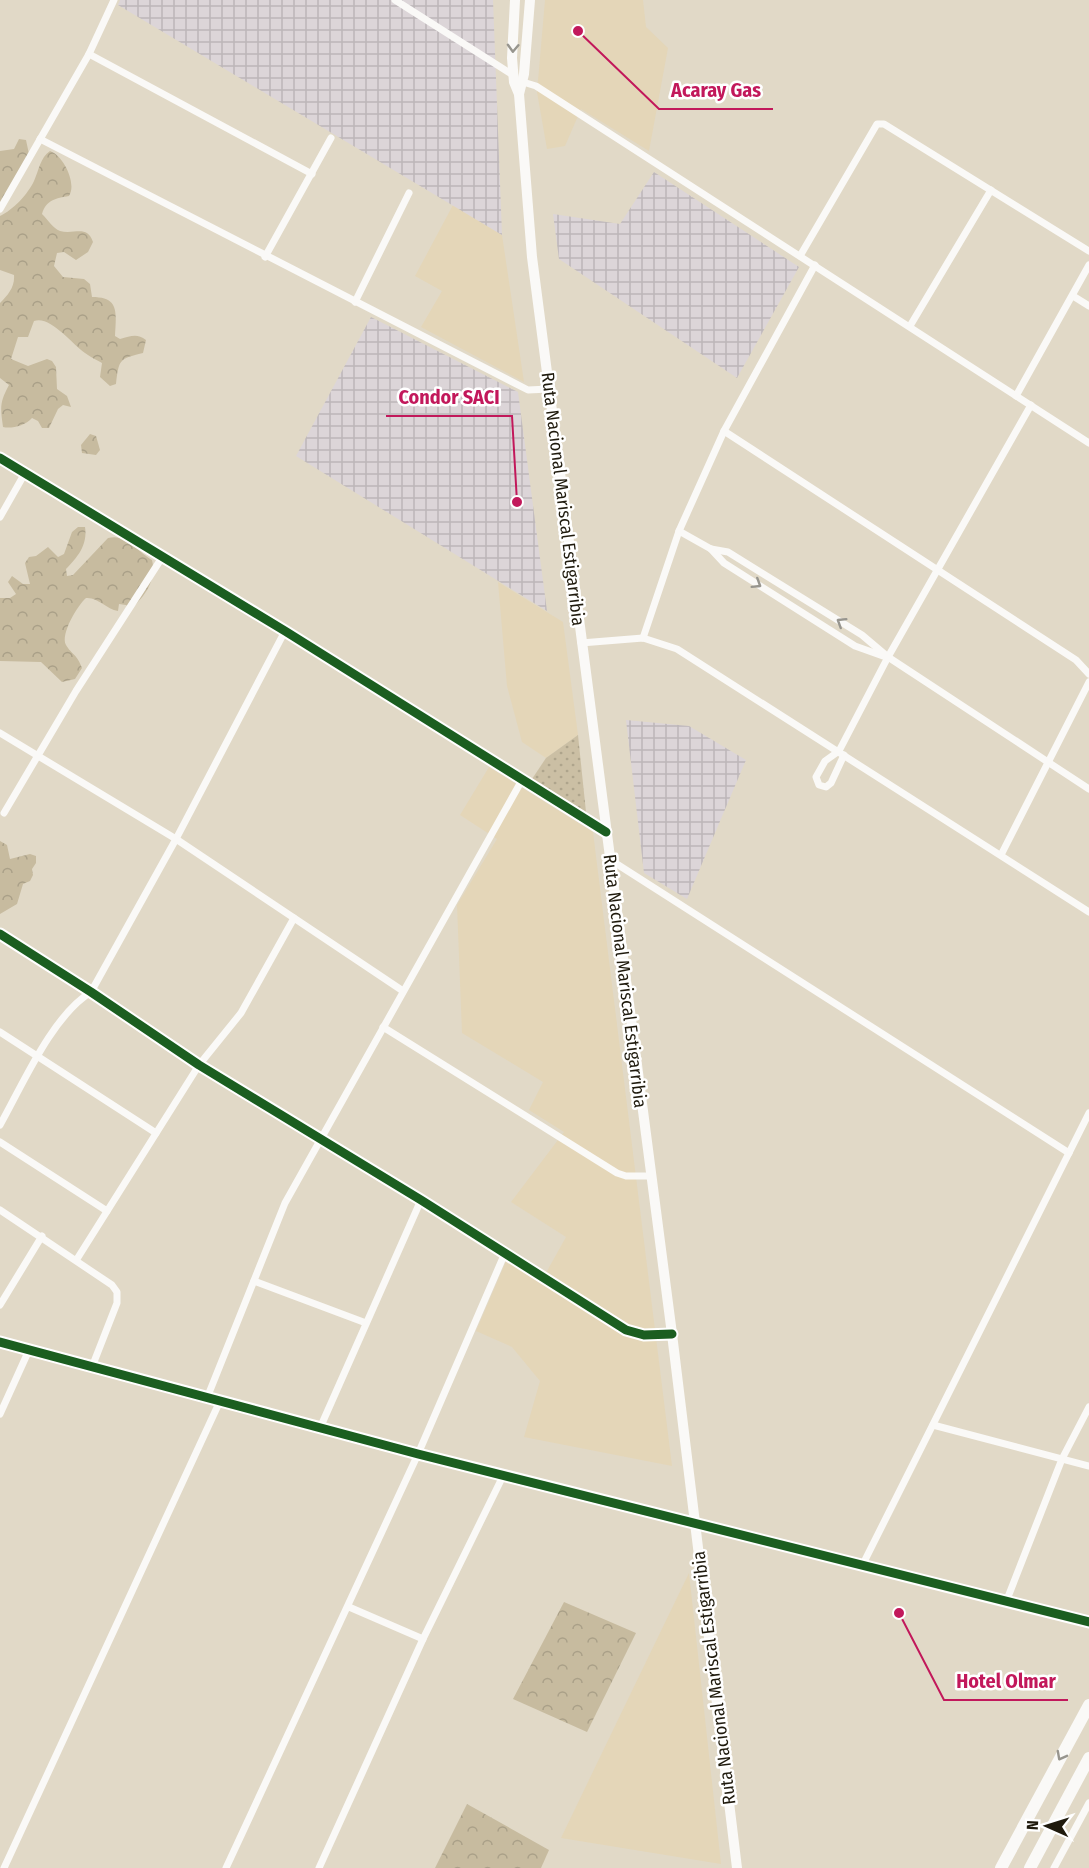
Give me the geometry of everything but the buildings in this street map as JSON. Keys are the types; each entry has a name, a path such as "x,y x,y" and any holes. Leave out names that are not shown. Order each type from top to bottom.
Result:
{"highway":[{"path":"1001,1868 1089,1705"},
{"path":"1030,1868 1089,1758"}],"main road":[{"name":"Ruta Nacional Mariscal Estigarribia","path":"515,0 513,75 519,94 532,257 672,1334 737,1868"},
{"name":"Ruta Nacional Mariscal Estigarribia","path":"519,94 523,82 530,0"}],"street":[{"path":"0,209 89,54 114,0"},
{"path":"395,0 513,75"},
{"path":"89,54 312,174"},
{"path":"523,82 536,86 1089,443"},
{"path":"800,256 877,124 884,124 1089,251"},
{"path":"265,257 332,138"},
{"path":"40,139 265,257 528,390 549,389"},
{"path":"910,326 991,190"},
{"path":"355,302 409,193"},
{"path":"643,638 679,531 724,431 815,265"},
{"path":"1016,396 1089,265"},
{"path":"1072,296 1089,306"},
{"path":"841,753 825,761 816,777 819,785 826,787 831,783 841,753 888,657 1031,405"},
{"path":"724,431 1076,660 1089,674"},
{"path":"0,458 285,631 606,832"},
{"path":"0,518 25,473"},
{"path":"679,531 711,549 724,563 855,646 888,657"},
{"path":"711,549 728,552 862,635 888,657 1089,789"},
{"path":"4,813 76,691 163,556"},
{"path":"0,1125 64,1015 75,1002 91,992 176,838 285,631"},
{"path":"581,643 643,638 677,648 1089,912"},
{"path":"1001,855 1089,682"},
{"path":"0,733 38,758 176,838 403,991"},
{"path":"207,1398 285,1203 522,780"},
{"path":"609,859 1069,1153"},
{"path":"77,1259 199,1065 241,1013 294,918"},
{"path":"0,934 199,1065 421,1200 626,1330 644,1335 672,1334"},
{"path":"383,1027 617,1173 626,1176 651,1176"},
{"path":"0,1032 156,1133"},
{"path":"862,1566 1088,1117"},
{"path":"0,1142 107,1211"},
{"path":"321,1428 421,1200"},
{"path":"0,1210 77,1259 112,1285 117,1292 117,1303 92,1367"},
{"path":"0,1305 42,1236"},
{"path":"226,1868 349,1607 505,1253"},
{"path":"254,1281 366,1323"},
{"path":"0,1342 503,1476 1089,1622"},
{"path":"0,1414 29,1350"},
{"path":"4,1868 220,1401"},
{"path":"1006,1602 1062,1459 1089,1407"},
{"path":"933,1425 1089,1466"},
{"path":"319,1868 423,1639 503,1476"},
{"path":"349,1607 423,1639"},
{"path":"1054,1868 1089,1803"}],"shaded area":[{"path":"120,0 493,0 502,235 118,5"},
{"path":"545,0 643,0 646,27 668,48 649,151 581,109 565,146 547,149 537,92"},
{"path":"654,172 799,267 737,378 559,259 553,214 620,224"},
{"path":"453,205 502,235 524,382 421,327 442,291 415,276"},
{"path":"371,317 518,392 547,611 296,456"},
{"path":"498,582 563,622 578,735 546,758 522,742 507,686"},
{"path":"626,720 689,726 746,760 687,899 644,873"},
{"path":"578,735 586,812 532,779 546,758"},
{"path":"489,767 593,832 672,1466 524,1437 540,1381 512,1347 476,1331 507,1259 542,1280 566,1237 511,1202 564,1132 529,1110 543,1082 462,1033 457,905 497,839 460,815"},
{"path":"689,1573 721,1864 561,1838 614,1728"}],"green space":[{"path":"19,139 26,140 29,154 0,204 0,151 14,149"},
{"path":"50,151 60,158 68,171 71,191 69,196 49,203 42,214 57,230 87,233 93,242 88,252 76,260 64,252 57,253 54,266 63,277 84,279 90,284 92,297 112,303 116,314 115,336 120,339 137,336 146,340 143,353 122,361 118,369 116,384 110,386 100,377 102,363 85,353 54,326 40,320 34,321 28,337 18,337 11,359 28,366 47,359 52,361 56,367 57,389 67,396 71,407 63,405 58,409 49,428 42,428 38,421 32,418 18,426 3,427 2,404 9,385 0,378 0,303 12,287 14,275 0,270 0,216 15,206 28,191 42,161"},
{"path":"90,434 96,436 100,450 96,455 82,453 81,445"},
{"path":"78,527 85,527 85,540 78,556 66,569 67,576 73,575 108,538 114,537 126,540 152,560 153,574 149,587 131,609 119,604 118,611 86,598 75,613 65,634 66,645 82,668 75,679 62,682 41,662 0,661 0,598 10,598 16,594 8,582 12,576 23,584 30,584 25,563 29,557 36,556 48,547 58,557 64,554 72,532"},
{"path":"0,841 7,845 10,859 30,854 36,856 36,863 32,869 33,875 30,881 23,884 17,904 0,914"},
{"path":"564,1602 636,1633 587,1732 513,1699"},
{"path":"467,1804 549,1850 541,1868 435,1868"}],"cycle path":[{"path":"0,458 285,631 606,832"},
{"path":"0,934 199,1065 421,1200 626,1330 644,1335 672,1334"},
{"path":"0,1342 418,1454 1089,1622"}],"place":[{"name":"Acaray Gas","path":"578,31"},
{"name":"Condor SACI","path":"517,502"},
{"name":"Hotel Olmar","path":"899,1613"}]}
